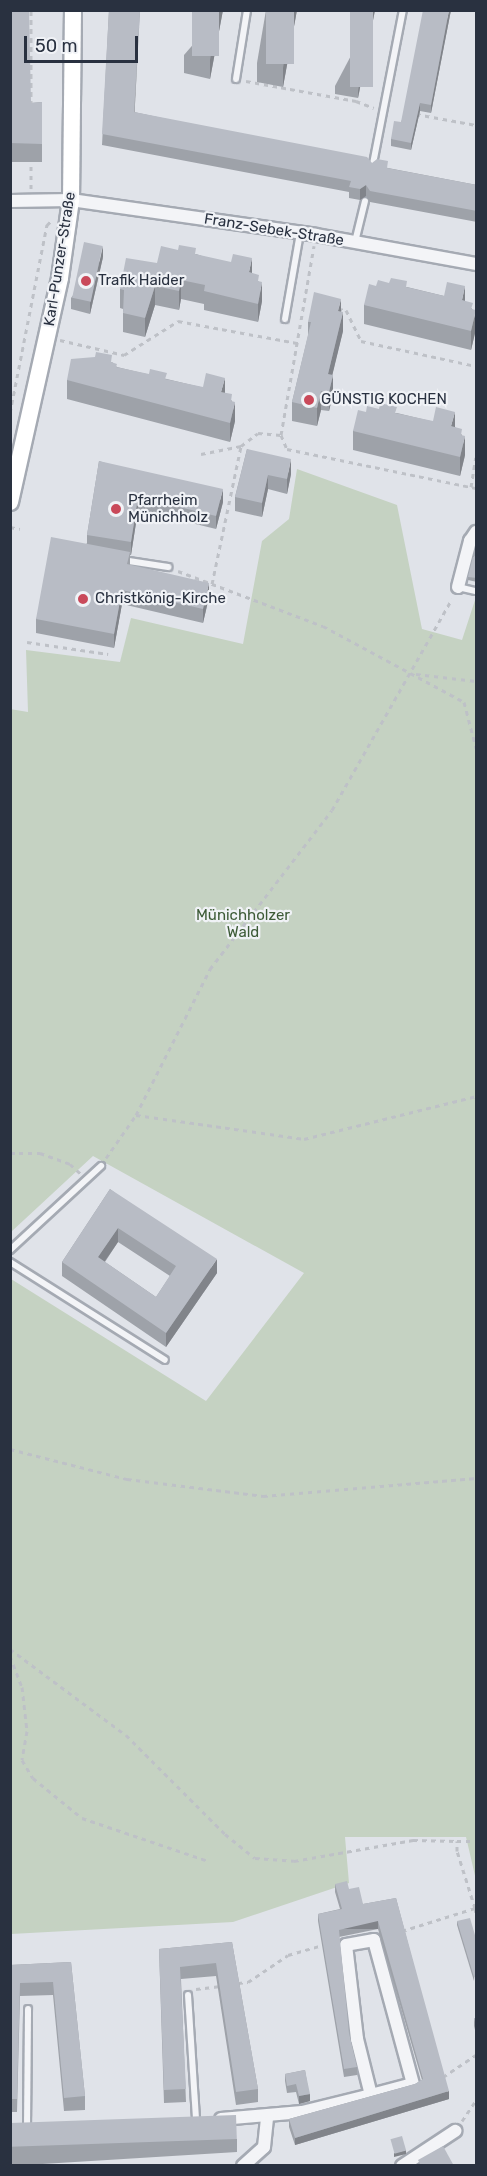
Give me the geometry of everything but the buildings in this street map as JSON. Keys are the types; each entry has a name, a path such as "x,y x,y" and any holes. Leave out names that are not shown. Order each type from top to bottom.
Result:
{"street":[{"name":"Karl-Punzer-Straße","path":"10,502 14,474 48,337 71,200 73,10"},
{"name":"Franz-Sebek-Straße","path":"10,201 71,200 316,235 477,264"},
{"path":"458,587 474,538"},
{"path":"190,2121 267,2117 371,2095 413,2084 374,1940 346,1945 357,2039 371,2095"},
{"path":"243,2166 264,2147 267,2117"},
{"path":"10,2128 33,2128"},
{"path":"402,2166 456,2131"}],"lane":[{"path":"236,79 247,10"},
{"path":"372,169 403,10"},
{"path":"355,242 365,201"},
{"path":"285,319 300,233"},
{"path":"110,557 168,567"},
{"path":"458,587 477,591"},
{"path":"10,1250 102,1166"},
{"path":"10,1262 165,1360"},
{"path":"188,1995 190,2121"},
{"path":"28,2009 33,2128"}],"path":[{"path":"31,10 31,116"},
{"path":"236,79 477,125"},
{"path":"30,200 31,151"},
{"path":"10,413 47,225 71,200"},
{"path":"316,235 281,435 287,449 477,488"},
{"path":"304,303 315,305"},
{"path":"336,308 346,310 361,341 477,366"},
{"path":"48,337 124,355 178,321 297,343"},
{"path":"201,454 241,446 258,433 281,435"},
{"path":"212,584 241,446"},
{"path":"471,487 477,457"},
{"path":"10,527 20,530"},
{"path":"168,567 324,626 464,702 477,748"},
{"path":"102,1166 136,1115 210,969 332,810 412,674 458,587"},
{"path":"27,642 108,654"},
{"path":"412,674 477,681"},
{"path":"136,1115 304,1138 477,1096"},
{"path":"10,1153 50,1157 70,1164 86,1179"},
{"path":"10,1449 127,1479 263,1496 477,1478"},
{"path":"10,1649 126,1736 225,1834 255,1858 294,1861 413,1840 477,1841"},
{"path":"10,1656 22,1688 26,1720 22,1760 33,1778 82,1818 208,1861"},
{"path":"374,1940 476,1911 457,1851 457,1841"},
{"path":"188,1995 193,1989 248,1982 288,1955 319,1946"},
{"path":"443,2077 477,2055"},
{"path":"456,2131 477,2100"}],"green space":[{"name":"Münichholzer Wald","path":"297,469 397,505 422,629 462,640 476,597 476,1880 466,1837 345,1837 349,1883 233,1922 11,1934 11,1279 206,1401 304,1273 93,1156 11,1232 10,709 28,712 26,650 120,662 131,618 243,644 262,541 289,519"}],"place":[{"name":"Trafik Haider","path":"86,281"},
{"name":"GÜNSTIG KOCHEN","path":"309,400"},
{"name":"Pfarrheim Münichholz","path":"116,509"},
{"name":"Christkönig-Kirche","path":"83,599"}]}
